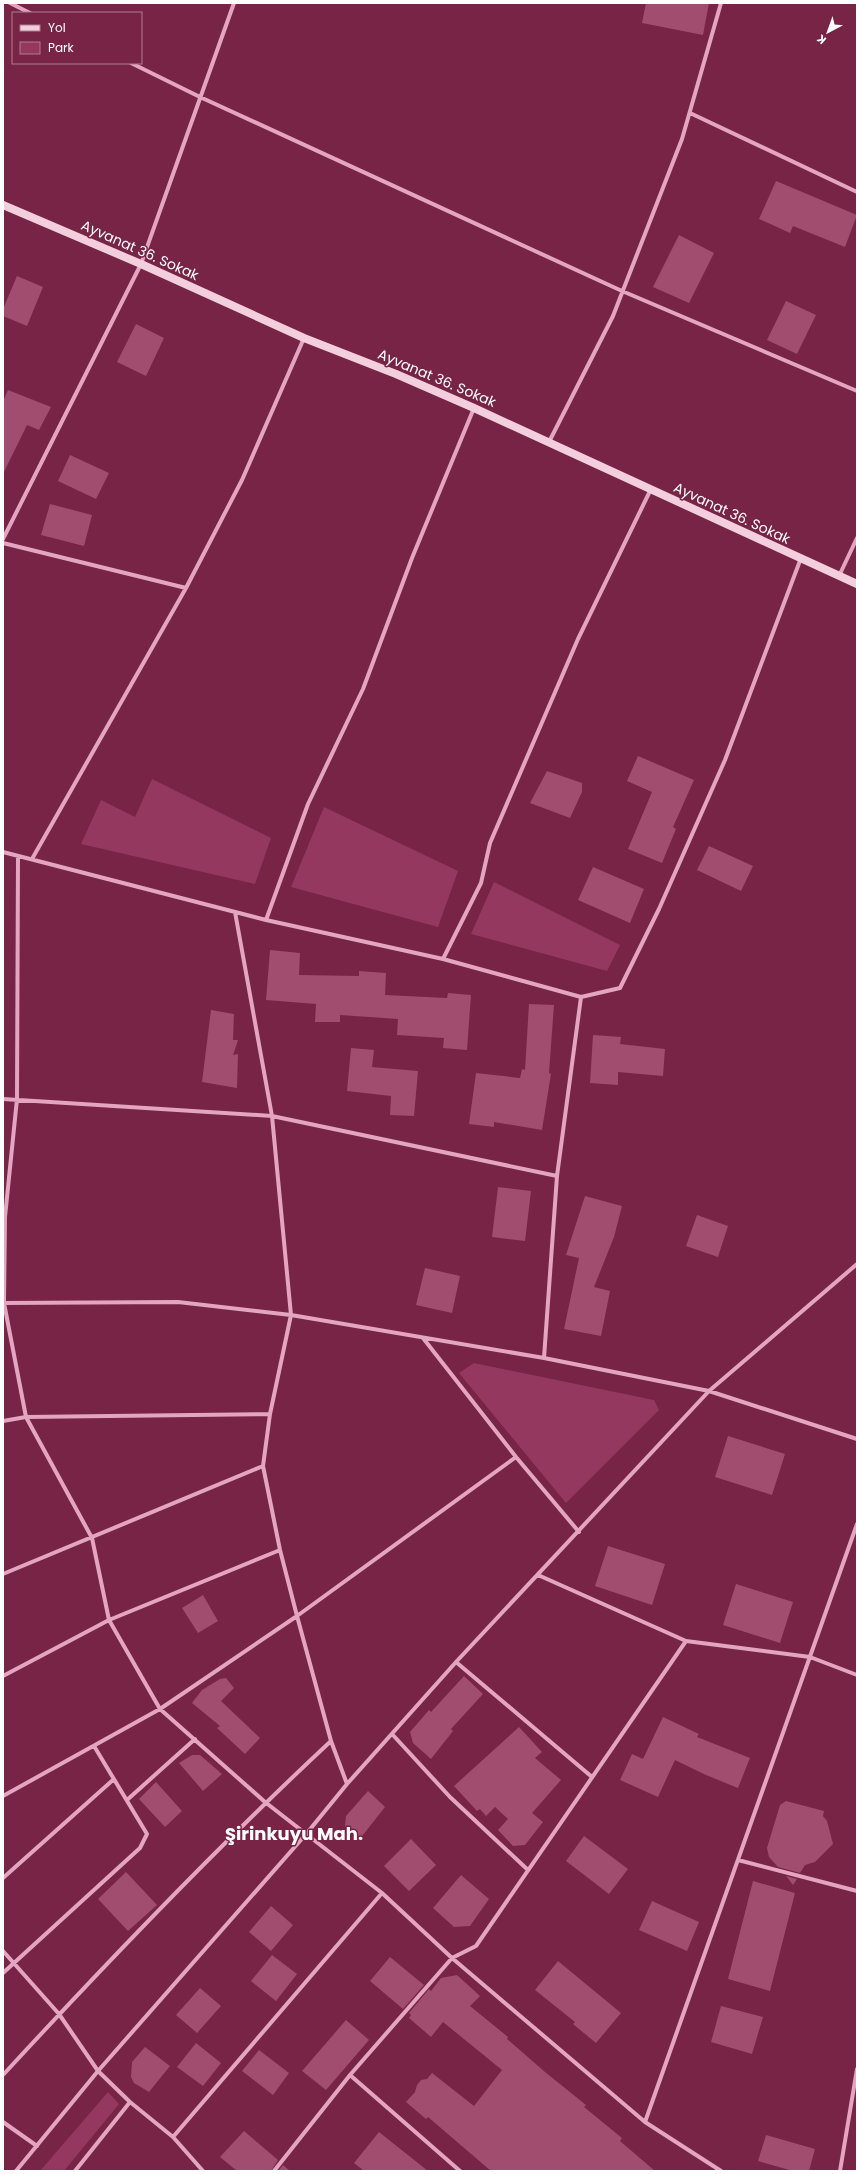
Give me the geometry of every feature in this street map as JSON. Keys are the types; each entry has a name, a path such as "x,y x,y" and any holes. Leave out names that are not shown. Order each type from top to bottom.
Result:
{"street":[{"path":"10,3 28,12"},
{"path":"3,538 141,264 234,3"},
{"path":"549,442 613,316 682,139 721,3"},
{"path":"133,64 200,97 622,291 857,392"},
{"path":"690,113 857,192"},
{"name":"Ayvanat 36. Sokak","path":"3,204 141,264 304,338 396,374 474,408 857,584"},
{"path":"32,859 186,588 242,480 304,338"},
{"path":"266,920 308,804 363,689 412,558 474,408"},
{"path":"443,959 481,883 490,842 578,639 651,489"},
{"path":"839,576 857,538"},
{"path":"3,543 186,588"},
{"path":"3,852 266,920 443,959 581,997 620,988 659,909 725,760 801,558"},
{"path":"18,856 16,1099 4,1217 4,1303 26,1417 92,1538 110,1620 160,1709 265,1802 307,1833 382,1893 452,1958 645,2122 721,2171"},
{"path":"235,912 272,1116 291,1315 270,1414 263,1466 280,1550 297,1616 331,1741 346,1784"},
{"path":"544,1358 557,1176 581,997"},
{"path":"3,1098 272,1116 557,1176"},
{"path":"16,2171 98,2071 307,1833 346,1784 456,1662 709,1391 857,1264"},
{"path":"4,1303 178,1302 291,1315 544,1358 709,1391 857,1439"},
{"path":"423,1338 516,1457 579,1532"},
{"path":"3,1421 26,1417 270,1414"},
{"path":"3,1796 160,1709 297,1616 516,1457"},
{"path":"3,1574 263,1466"},
{"path":"645,2122 857,1524"},
{"path":"3,1676 110,1620 280,1550"},
{"path":"538,1575 686,1641 810,1657 857,1675"},
{"path":"274,2171 350,2075 452,1958 476,1946 686,1641"},
{"path":"456,1662 592,1777"},
{"path":"392,1734 450,1797 528,1870"},
{"path":"127,1800 195,1739"},
{"path":"3,2075 59,2014 265,1802 331,1741"},
{"path":"3,1973 140,1848 147,1834 94,1746"},
{"path":"3,1878 114,1779"},
{"path":"738,1860 857,1891"},
{"path":"173,2137 382,1893"},
{"path":"3,1951 59,2014 98,2071 130,2102 173,2137 203,2171"},
{"path":"840,2171 857,2069"},
{"path":"350,2075 460,2171"},
{"path":"75,2171 130,2102"},
{"path":"3,2122 37,2146"}],"green space":[{"path":"152,779 271,838 255,884 81,844 101,800 135,817"},
{"path":"324,807 458,871 438,927 291,887"},
{"path":"494,882 620,945 607,971 471,934"},
{"path":"474,1363 654,1400 659,1410 566,1503 459,1373"},
{"path":"108,2092 119,2104 64,2171 40,2171"}],"building":[{"path":"646,3 709,3 703,35 642,23"},
{"path":"776,181 857,215 845,247 793,226 790,233 759,219"},
{"path":"679,235 714,253 689,303 653,287"},
{"path":"17,276 43,287 27,326 3,316 3,309"},
{"path":"786,301 816,315 797,354 767,340"},
{"path":"136,324 164,338 146,376 117,362"},
{"path":"8,390 51,407 39,430 27,425 3,474 3,401"},
{"path":"70,455 109,473 96,499 58,481"},
{"path":"50,504 92,515 84,546 41,535"},
{"path":"638,756 694,780 673,827 676,829 662,863 628,849 652,792 627,781"},
{"path":"547,771 582,783 582,792 570,818 530,803"},
{"path":"709,846 753,866 741,891 697,870"},
{"path":"593,867 644,889 630,923 578,900"},
{"path":"270,950 300,953 299,975 359,976 359,971 386,973 385,995 447,998 448,993 471,995 467,1050 443,1048 444,1038 397,1035 398,1019 340,1015 340,1022 315,1022 316,1004 266,1000"},
{"path":"529,1004 554,1005 549,1073 551,1074 542,1130 494,1122 494,1127 469,1124 476,1073 520,1078 522,1069 525,1070"},
{"path":"211,1010 234,1014 233,1040 238,1040 233,1055 238,1054 237,1088 202,1082"},
{"path":"593,1035 621,1037 620,1044 665,1049 663,1076 618,1072 618,1085 590,1083"},
{"path":"351,1048 374,1050 372,1067 418,1071 414,1116 390,1115 391,1096 347,1091"},
{"path":"498,1187 531,1191 525,1241 492,1237"},
{"path":"585,1196 622,1206 614,1237 594,1287 610,1291 601,1336 564,1329 579,1258 566,1255"},
{"path":"697,1215 728,1226 718,1257 686,1246"},
{"path":"425,1268 460,1276 452,1313 416,1305"},
{"path":"728,1436 785,1454 772,1495 715,1477"},
{"path":"608,1546 665,1564 652,1605 595,1586"},
{"path":"736,1584 793,1602 780,1643 723,1625"},
{"path":"203,1595 218,1621 198,1633 182,1608"},
{"path":"464,1676 483,1694 451,1729 453,1731 431,1759 413,1743 410,1732 429,1710 431,1712"},
{"path":"226,1678 234,1688 221,1701 260,1738 245,1754 217,1728 220,1726 192,1703 202,1690 220,1679"},
{"path":"663,1717 699,1734 697,1737 750,1758 738,1788 675,1760 658,1797 620,1780 632,1754 643,1759"},
{"path":"519,1727 542,1752 535,1758 561,1780 532,1813 543,1822 525,1845 513,1846 498,1830 508,1819 495,1807 486,1816 480,1809 477,1811 454,1786"},
{"path":"192,1755 200,1755 222,1774 203,1791 179,1763"},
{"path":"156,1782 182,1811 165,1827 139,1799"},
{"path":"368,1791 385,1807 359,1840 345,1826 346,1816"},
{"path":"786,1801 824,1811 823,1816 827,1821 833,1844 815,1862 805,1865 800,1873 778,1867 769,1857 767,1848 780,1805"},
{"path":"584,1836 628,1869 609,1894 566,1861"},
{"path":"411,1839 436,1865 409,1891 384,1866"},
{"path":"126,1872 157,1905 128,1931 98,1899"},
{"path":"461,1875 489,1899 470,1926 454,1927 433,1908"},
{"path":"786,1876 797,1879 793,1885"},
{"path":"753,1881 795,1893 770,1991 728,1979"},
{"path":"652,1901 699,1922 687,1951 639,1930"},
{"path":"271,1906 293,1925 271,1951 249,1932"},
{"path":"272,1955 297,1974 276,2001 251,1981"},
{"path":"390,1957 424,1985 403,2009 370,1981"},
{"path":"558,1961 621,2013 596,2043 573,2024 575,2022 535,1990"},
{"path":"457,1975 480,1996 470,2006 508,2037 507,2039 545,2072 586,2105 584,2107 622,2138 620,2141 655,2171 491,2171 428,2117 426,2119 406,2102 415,2092 417,2085 421,2080 427,2079 432,2073 474,2106 502,2070 443,2022 431,2037 409,2018 411,2015 409,2013 429,1989 431,1991 441,1978"},
{"path":"200,1988 221,2006 197,2033 176,2015"},
{"path":"721,2006 763,2017 752,2054 711,2042"},
{"path":"346,2020 369,2040 326,2090 302,2071"},
{"path":"196,2043 221,2063 203,2086 177,2067"},
{"path":"145,2047 170,2066 149,2092 134,2083 131,2077 132,2062"},
{"path":"259,2050 289,2073 273,2095 242,2071"},
{"path":"244,2131 278,2160 271,2171 237,2171 220,2157"},
{"path":"379,2132 428,2171 364,2171 354,2163"},
{"path":"766,2135 815,2149 809,2171 793,2171 758,2161"},
{"path":"283,2165 290,2171 278,2171"}],"district":[{"name":"Şirinkuyu Mah.","path":"294,1834"}]}
